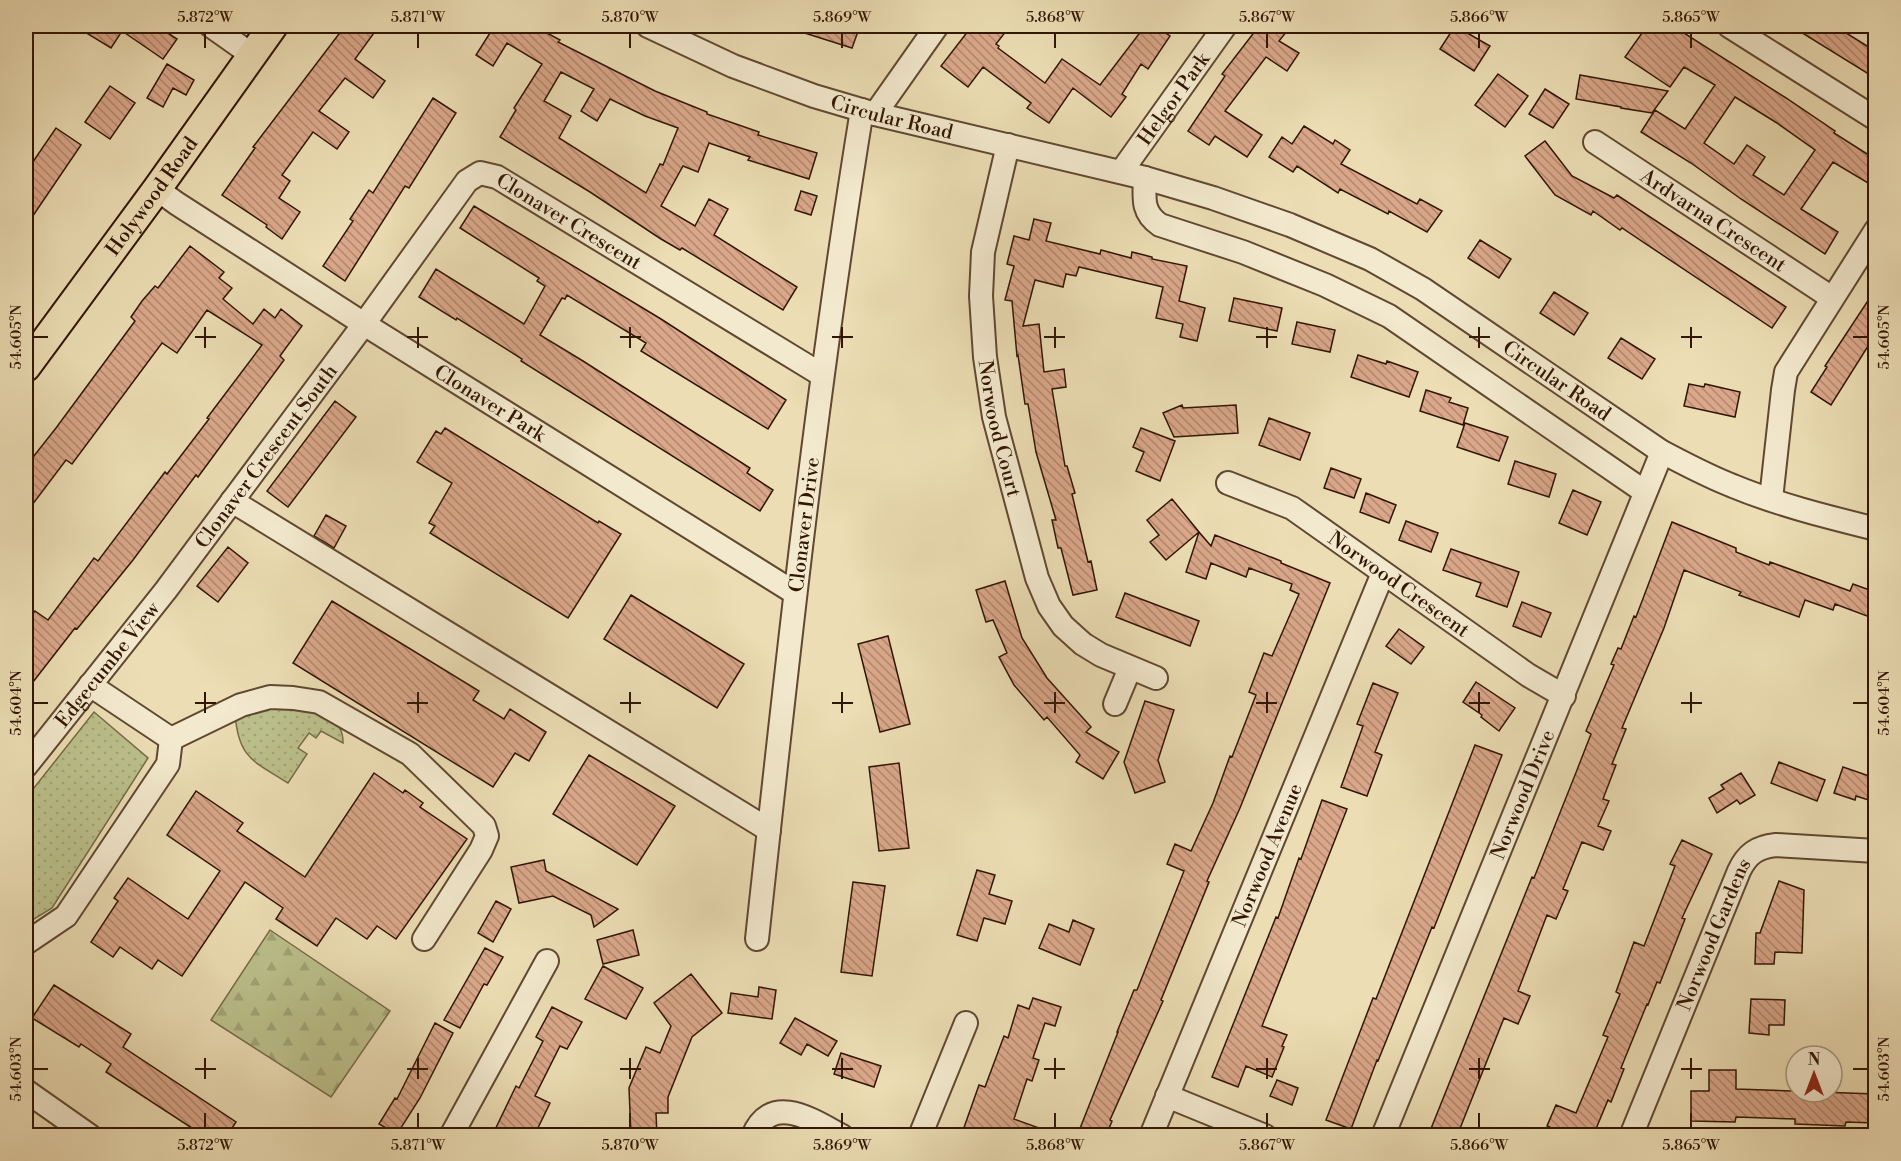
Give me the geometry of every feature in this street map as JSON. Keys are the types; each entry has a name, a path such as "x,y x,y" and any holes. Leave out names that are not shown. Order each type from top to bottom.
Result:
{"main road":[{"name":"Holywood Road","path":"26,367 273,26"}],"street":[{"path":"211,26 252,55"},
{"name":"Circular Road","path":"648,26 733,66 814,96 868,112 1145,178 1213,198 1290,225 1370,259 1424,289 1662,452 1734,486 1770,499 1875,529"},
{"path":"868,112 937,26"},
{"name":"Helgor Park","path":"1121,172 1225,26"},
{"path":"1730,26 1875,119"},
{"name":"Clonaver Drive","path":"757,939 795,593 822,375 868,112"},
{"name":"Ardvarna Crescent","path":"1595,142 1833,298"},
{"name":"Norwood Court","path":"1008,145 983,252 981,296 984,357 994,417 1037,578 1049,606 1064,626 1083,644 1101,655 1156,678"},
{"name":"Clonaver Crescent","path":"364,324 467,182 480,173 496,177 822,375"},
{"path":"1145,178 1146,208 1150,218 1160,225 1243,252 1325,285 1389,316 1645,492"},
{"name":"Clonaver Park","path":"157,189 364,324 795,593"},
{"path":"1770,499 1786,372 1875,230"},
{"name":"Clonaver Crescent South","path":"166,590 364,324"},
{"name":"Norwood Drive","path":"1383,1136 1662,452"},
{"name":"Norwood Crescent","path":"1228,483 1292,508 1528,675 1564,696"},
{"path":"232,501 769,831"},
{"name":"Norwood Avenue","path":"1151,1136 1383,573"},
{"name":"Edgecumbe View","path":"26,766 166,590"},
{"path":"1115,704 1130,668"},
{"path":"90,685 171,740"},
{"path":"171,740 241,705 270,697 293,698 320,702 410,754 484,826 487,836 481,850 424,939"},
{"path":"26,943 66,916 168,764 171,740"},
{"name":"Norwood Gardens","path":"1631,1136 1739,871 1748,856 1764,846 1776,845 1875,852"},
{"path":"451,1136 547,961"},
{"path":"920,1136 966,1023"},
{"path":"26,1091 90,1136"},
{"path":"1167,1096 1264,1136"},
{"path":"753,1136 760,1122 779,1112 800,1114 842,1136"}],"green space":[{"path":"258,704 297,707 324,714 341,730 343,743 321,731 316,738 309,733 298,748 307,754 288,783 250,757 240,740 235,713"},
{"path":"94,712 148,758 52,908 26,924 26,798"},
{"path":"270,930 390,1011 331,1097 211,1020"}],"building":[{"path":"75,26 157,26 177,39 163,59 122,31 111,48"},
{"path":"345,26 379,26 355,59 385,81 373,98 345,78 319,111 349,132 337,149 313,132 282,175 290,181 279,198 300,212 282,239 266,227 267,225 222,195 255,148 253,147"},
{"path":"477,26 534,26 560,40 558,42 655,91 707,112 707,114 759,132 758,135 817,153 809,179 748,160 750,157 709,143 698,172 683,166 661,206 695,226 709,199 728,209 714,235 797,287 783,310 682,248 680,250 661,239 500,137 516,110 514,108 542,64 507,43 493,66 476,55 490,33","holes":["561,72 594,89 581,111 597,121 610,99 645,116 678,128 663,165 660,164 646,193 559,138 571,116 544,101"]},
{"path":"793,26 860,26 852,48 792,29"},
{"path":"972,26 1010,26 996,44 998,48 1045,83 1062,59 1100,85 1145,26 1155,26 1170,36 1148,69 1141,64 1122,94 1126,97 1111,117 1073,88 1049,123 1027,108 1031,103 983,67 968,87 941,66"},
{"path":"1259,26 1291,26 1279,41 1299,53 1287,71 1266,57 1225,111 1262,135 1247,157 1215,136 1209,145 1188,131 1225,76 1222,74"},
{"path":"1455,26 1490,46 1474,71 1440,49"},
{"path":"1647,26 1673,26 1786,98 1875,159 1875,172 1868,183 1833,162 1801,209 1838,232 1825,254 1641,132 1655,110 1685,129 1715,85 1684,67 1670,87 1625,57","holes":["1735,97 1815,150 1784,195 1753,175 1765,157 1747,145 1734,164 1704,143"]},
{"path":"1791,26 1835,26 1875,51 1875,78"},
{"path":"167,64 194,80 186,95 173,88 163,107 147,98"},
{"path":"1498,74 1528,96 1505,127 1475,105"},
{"path":"1580,75 1668,91 1652,113 1621,108 1576,99"},
{"path":"110,86 135,103 110,139 85,122"},
{"path":"1545,89 1569,104 1553,128 1529,114"},
{"path":"433,98 456,113 409,188 405,186 345,281 323,266 353,221 350,219 369,190 373,193"},
{"path":"1304,126 1333,144 1335,140 1350,150 1341,164 1417,204 1420,199 1442,211 1427,232 1389,211 1388,214 1340,189 1338,193 1297,166 1293,172 1269,157 1282,137 1292,144"},
{"path":"56,128 81,145 26,226 26,172"},
{"path":"1545,141 1572,176 1614,198 1617,195 1786,307 1772,328 1622,228 1620,230 1593,211 1591,215 1555,195 1525,156"},
{"path":"801,191 817,196 811,215 795,210"},
{"path":"474,206 661,319 786,400 768,429 641,351 646,343 567,295 565,299 562,298 540,335 750,468 747,473 773,490 760,511 521,361 522,359 457,318 456,320 419,297 436,269 524,324 545,286 537,281 539,278 460,228"},
{"path":"1034,219 1051,223 1046,241 1100,254 1101,250 1131,258 1132,252 1152,257 1152,259 1187,266 1179,301 1205,308 1197,341 1180,337 1183,324 1156,318 1163,287 1079,267 1076,276 1066,274 1063,287 1035,280 1023,326 1039,324 1044,372 1064,369 1066,387 1052,389 1065,466 1067,466 1075,493 1072,494 1097,590 1073,595 1061,548 1058,548 1052,520 1056,520 1036,452 1028,404 1025,404 1017,356 1012,301 1005,300 1014,266 1007,264 1014,236 1029,240"},
{"path":"1480,240 1511,259 1499,278 1468,258"},
{"path":"190,246 224,272 219,278 232,288 223,299 253,324 264,309 275,318 281,309 302,326 280,356 284,360 198,477 196,475 133,560 77,629 75,628 26,691 26,623 35,611 48,620 94,558 98,561 165,472 167,474 262,345 207,310 177,353 162,343 72,464 66,460 26,513 26,466 135,321 131,317 142,301 155,286 158,288"},
{"path":"1875,290 1875,335 1831,405 1811,392 1827,367 1825,366"},
{"path":"1554,292 1588,313 1574,335 1540,313"},
{"path":"1234,298 1282,308 1277,331 1229,321"},
{"path":"1297,322 1335,330 1330,352 1292,344"},
{"path":"1621,338 1655,359 1642,379 1608,358"},
{"path":"1358,355 1386,364 1387,361 1418,372 1409,397 1351,377"},
{"path":"1689,384 1704,387 1705,384 1740,392 1735,417 1684,406"},
{"path":"1426,390 1451,398 1449,402 1468,408 1463,425 1420,411"},
{"path":"335,401 356,417 288,507 267,491"},
{"path":"1182,405 1183,408 1236,405 1238,433 1174,437 1163,413"},
{"path":"1269,418 1310,433 1300,460 1259,445"},
{"path":"1465,423 1508,437 1499,461 1457,447"},
{"path":"445,428 598,523 599,521 621,534 568,618 430,533 435,526 429,523 452,483 417,462 436,431 441,434"},
{"path":"1141,428 1175,441 1160,481 1136,471 1144,452 1133,447"},
{"path":"1515,461 1556,474 1549,497 1508,484"},
{"path":"1331,468 1361,479 1354,498 1324,488"},
{"path":"1573,490 1601,502 1587,535 1559,523"},
{"path":"1366,493 1396,505 1389,523 1360,512"},
{"path":"1172,499 1199,532 1166,560 1150,542 1159,535 1147,520"},
{"path":"326,515 346,526 334,548 314,536"},
{"path":"1406,521 1438,533 1431,552 1399,540"},
{"path":"1672,522 1736,548 1736,552 1769,565 1770,562 1850,591 1853,584 1875,592 1875,619 1835,604 1833,610 1805,600 1799,617 1739,595 1741,592 1684,570 1664,628 1622,728 1626,729 1612,764 1616,765 1603,799 1609,801 1598,826 1611,831 1603,850 1582,842 1563,889 1568,891 1556,919 1547,915 1518,991 1530,996 1518,1024 1504,1018 1457,1136 1428,1136 1591,734 1586,731 1614,665 1611,664 1618,648 1621,649 1634,616 1636,617"},
{"path":"1199,532 1211,546 1215,535 1330,583 1240,808 1207,881 1209,882 1161,1000 1163,1001 1110,1120 1112,1121 1106,1136 1077,1136 1117,1032 1134,990 1137,990 1184,871 1167,864 1175,844 1191,851 1213,803 1256,695 1249,692 1264,653 1272,656 1299,594 1290,590 1292,584 1249,568 1246,577 1211,563 1206,579 1186,572"},
{"path":"228,547 248,563 218,602 197,586"},
{"path":"1451,549 1519,572 1507,607 1476,596 1481,583 1443,570"},
{"path":"1005,581 1022,638 1047,678 1091,727 1086,732 1119,752 1103,779 1076,762 1080,755 1047,717 1044,720 1014,685 999,657 1007,653 993,620 986,622 976,590"},
{"path":"1125,593 1199,621 1190,646 1116,617"},
{"path":"631,595 744,664 717,708 604,639"},
{"path":"332,601 479,691 473,700 504,719 510,709 546,732 529,761 515,753 493,787 293,663"},
{"path":"1522,602 1551,613 1541,637 1513,626"},
{"path":"1399,629 1424,647 1411,664 1386,646"},
{"path":"888,636 910,724 880,732 858,644"},
{"path":"1476,682 1515,708 1499,731 1463,702"},
{"path":"1373,683 1398,693 1375,752 1382,755 1367,796 1341,787 1363,726 1357,724"},
{"path":"1145,701 1174,710 1158,760 1165,782 1135,793 1124,762"},
{"path":"1475,745 1502,755 1351,1129 1326,1120"},
{"path":"589,755 675,806 637,865 553,814"},
{"path":"1779,762 1825,780 1817,801 1771,783"},
{"path":"899,763 909,848 879,851 869,767"},
{"path":"1843,767 1875,778 1875,802 1856,796 1855,800 1834,793"},
{"path":"374,773 403,793 405,790 423,803 420,807 467,839 396,939 377,926 367,939 336,918 317,946 276,919 283,908 245,882 182,976 158,960 152,969 120,947 113,957 91,942 118,901 114,898 128,878 188,919 220,871 167,835 196,791 243,823 237,831 305,877"},
{"path":"1741,773 1755,795 1740,804 1737,800 1717,813 1709,798 1724,789 1721,785"},
{"path":"1322,800 1347,809 1262,1026 1287,1035 1282,1046 1284,1047 1272,1077 1246,1066 1238,1087 1212,1077 1276,917 1278,918"},
{"path":"1682,840 1712,854 1682,918 1685,919 1660,983 1657,982 1621,1068 1624,1069 1611,1102 1608,1100 1593,1136 1568,1136 1547,1126 1556,1105 1576,1113 1608,1037 1603,1035 1620,994 1616,992 1634,942 1644,946 1675,866 1670,864"},
{"path":"544,860 546,871 618,909 594,927 591,915 553,896 519,903 511,867"},
{"path":"977,870 995,875 989,894 1012,901 1005,924 984,918 977,941 957,935"},
{"path":"1779,881 1804,890 1802,953 1775,952 1774,964 1755,964 1756,933 1760,933"},
{"path":"853,882 885,886 872,976 841,972"},
{"path":"496,901 511,909 493,942 478,933"},
{"path":"1073,920 1094,929 1080,965 1039,948 1049,924 1069,932"},
{"path":"633,930 639,955 603,964 597,940"},
{"path":"485,948 503,957 487,985 484,984 460,1028 444,1020"},
{"path":"603,966 643,988 626,1019 585,999"},
{"path":"691,974 722,1013 692,1037 668,1097 668,1113 656,1113 657,1136 631,1136 629,1088 646,1047 660,1053 671,1026 654,1003"},
{"path":"54,985 131,1034 123,1047 236,1122 227,1136 204,1136 106,1072 111,1064 81,1044 79,1047 32,1018"},
{"path":"759,987 776,990 772,1019 728,1013 731,993 758,997"},
{"path":"1033,998 1061,1007 1055,1026 1045,1023 1033,1058 1039,1060 1032,1081 1027,1079 1014,1119 1053,1133 1053,1136 961,1136 979,1085 985,1087 1004,1036 1008,1038 1018,1005 1029,1009"},
{"path":"1751,999 1785,1000 1784,1025 1769,1025 1769,1035 1749,1033"},
{"path":"552,1007 582,1022 567,1049 560,1046 535,1096 550,1103 534,1136 492,1136 516,1086 519,1088 543,1041 536,1037"},
{"path":"795,1018 837,1041 828,1056 807,1044 801,1055 780,1043"},
{"path":"435,1023 453,1033 420,1098 397,1134 379,1124 395,1098 397,1099"},
{"path":"841,1053 881,1066 874,1087 834,1074"},
{"path":"1709,1070 1736,1070 1736,1089 1784,1091 1784,1104 1844,1104 1844,1093 1875,1094 1875,1123 1846,1122 1845,1126 1795,1124 1795,1119 1736,1117 1735,1122 1691,1121 1691,1091 1709,1091"},
{"path":"1277,1080 1298,1088 1292,1105 1270,1096"}]}
